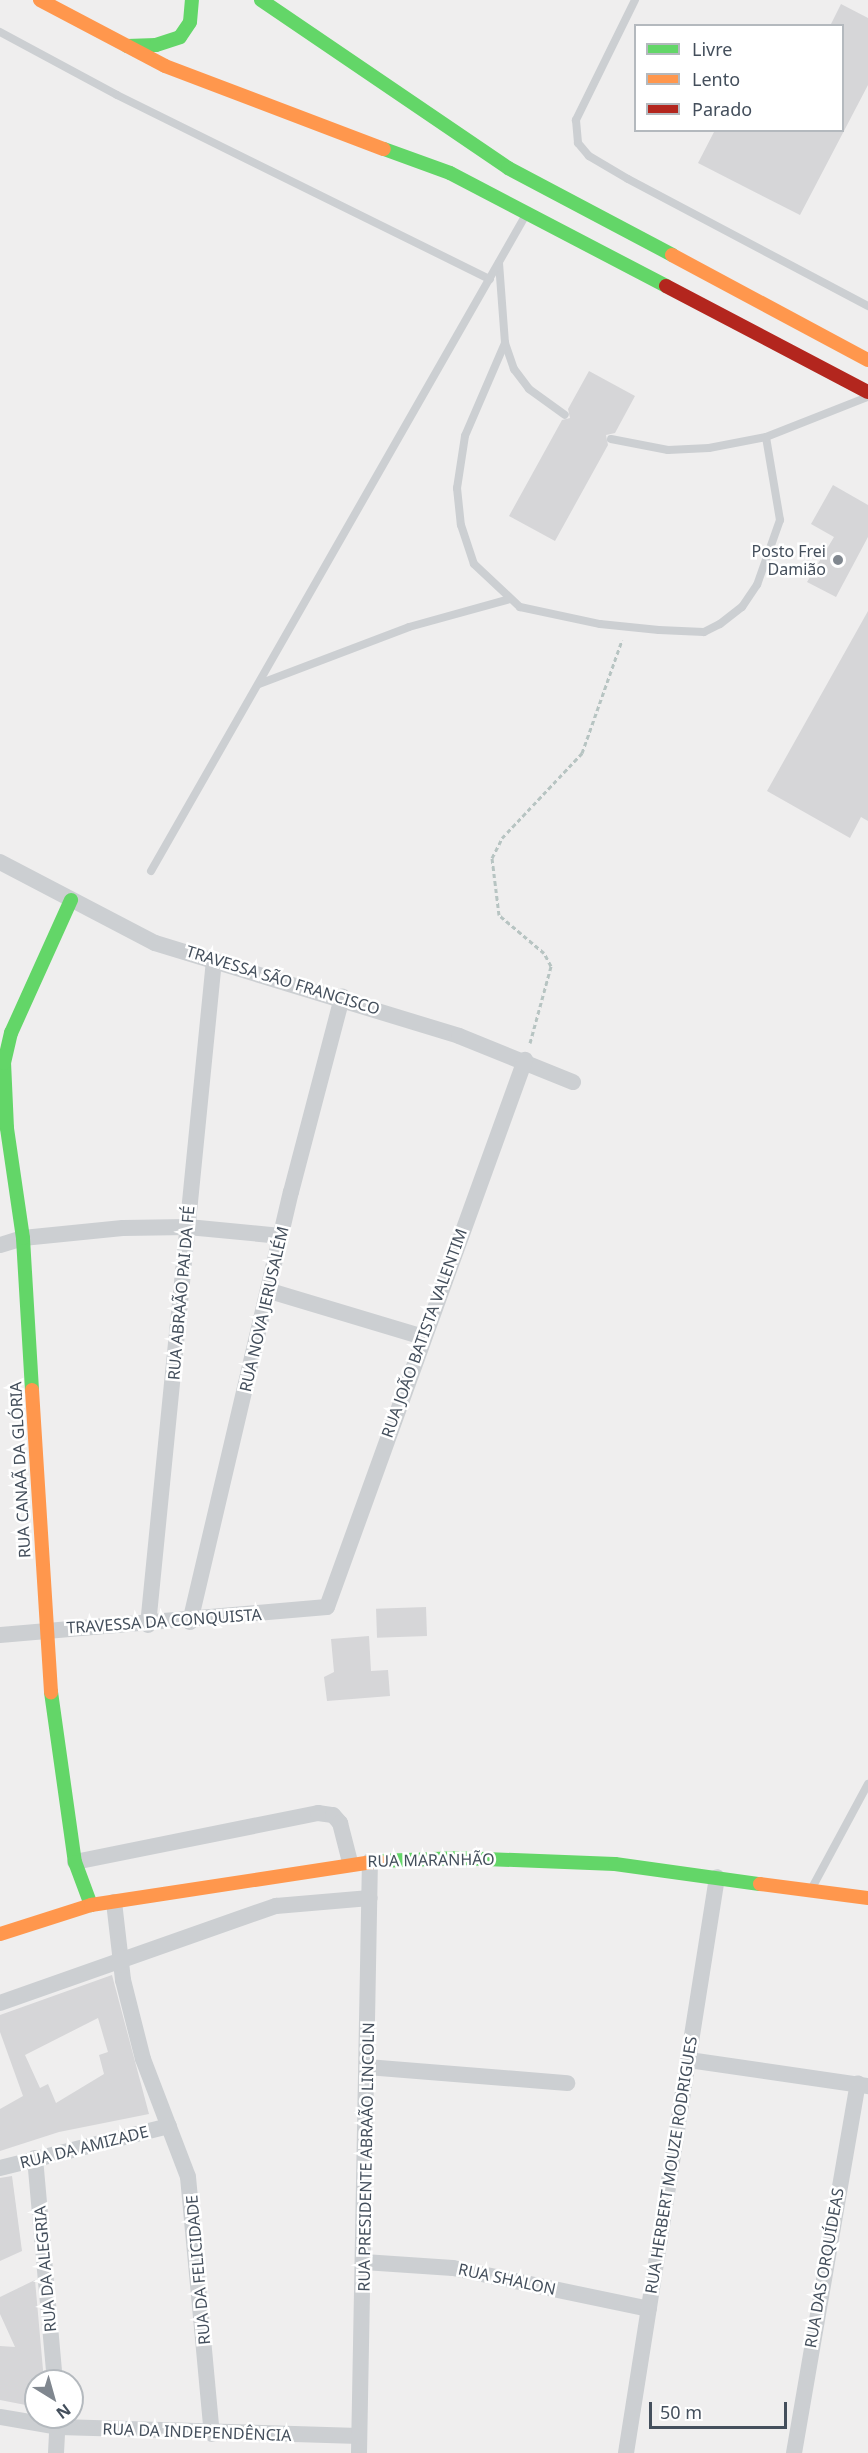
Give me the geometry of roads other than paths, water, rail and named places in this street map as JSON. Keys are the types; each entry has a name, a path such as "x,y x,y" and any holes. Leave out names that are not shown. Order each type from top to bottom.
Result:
{"main road":[{"path":"40,0 127,46 228,93 385,147 528,212 868,392"},
{"path":"127,46 156,45 180,37 190,22 192,0"},
{"path":"261,0 508,168 868,360"},
{"name":"RUA CANAÃ DA GLÓRIA","path":"71,900 5,1028 4,1063 6,1111 23,1238 44,1630 75,1862 90,1905"},
{"name":"RUA MARANHÃO","path":"0,1934 90,1905 350,1862 370,1861 554,1860 717,1876 868,1898"}],"street":[{"name":"TRAVESSA SÃO FRANCISCO","path":"0,862 155,943 342,997 525,1060 573,1082"},
{"name":"RUA ABRAÃO PAI DA FÉ","path":"148,1625 214,960"},
{"name":"RUA NOVA JERUSALÉM","path":"190,1622 282,1236 342,997"},
{"name":"RUA JOÃO BATISTA VALENTIM","path":"327,1607 525,1060"},
{"path":"0,1245 23,1238 188,1227 282,1236"},
{"path":"270,1291 423,1337"},
{"name":"TRAVESSA DA CONQUISTA","path":"0,1635 44,1630 190,1622 327,1607"},
{"path":"75,1862 318,1813 333,1815 340,1823 350,1862"},
{"name":"RUA PRESIDENTE ABRAÃO LINCOLN","path":"359,2453 370,1861"},
{"name":"RUA HERBERT MOUZE RODRIGUES","path":"626,2453 717,1876"},
{"path":"0,2003 276,1906 370,1898"},
{"name":"RUA DA FELICIDADE","path":"114,1902 121,1960 143,2060 188,2177 196,2224 212,2434"},
{"path":"689,2060 863,2085"},
{"path":"367,2067 567,2083"},
{"name":"RUA DAS ORQUÍDEAS","path":"794,2453 863,2085"},
{"name":"RUA DA AMIZADE","path":"0,2168 169,2126"},
{"name":"RUA DA ALEGRIA","path":"35,2158 54,2369"},
{"name":"RUA SHALON","path":"364,2262 453,2268 649,2309"},
{"name":"RUA DA INDEPENDÊNCIA","path":"0,2417 24,2419"},
{"name":"RUA DA INDEPENDÊNCIA","path":"84,2424 212,2434 358,2436"},
{"path":"56,2453 58,2429"}],"lane":[{"path":"279,0 287,16"},
{"path":"635,0 580,111 575,127 578,143 628,179 868,306"},
{"path":"0,32 138,106 490,279"},
{"path":"151,871 528,212"},
{"path":"499,263 505,342 514,369 529,389 565,415"},
{"path":"505,342 465,436 457,488 461,525 474,564 520,607 627,627 704,632 742,607 771,554 780,520 766,436"},
{"path":"611,439 668,450 709,448 766,436 868,397"},
{"path":"259,684 409,627 510,599"},
{"path":"812,1890 868,1784"}],"place":[{"name":"Posto Frei Damião","path":"838,560"}]}
